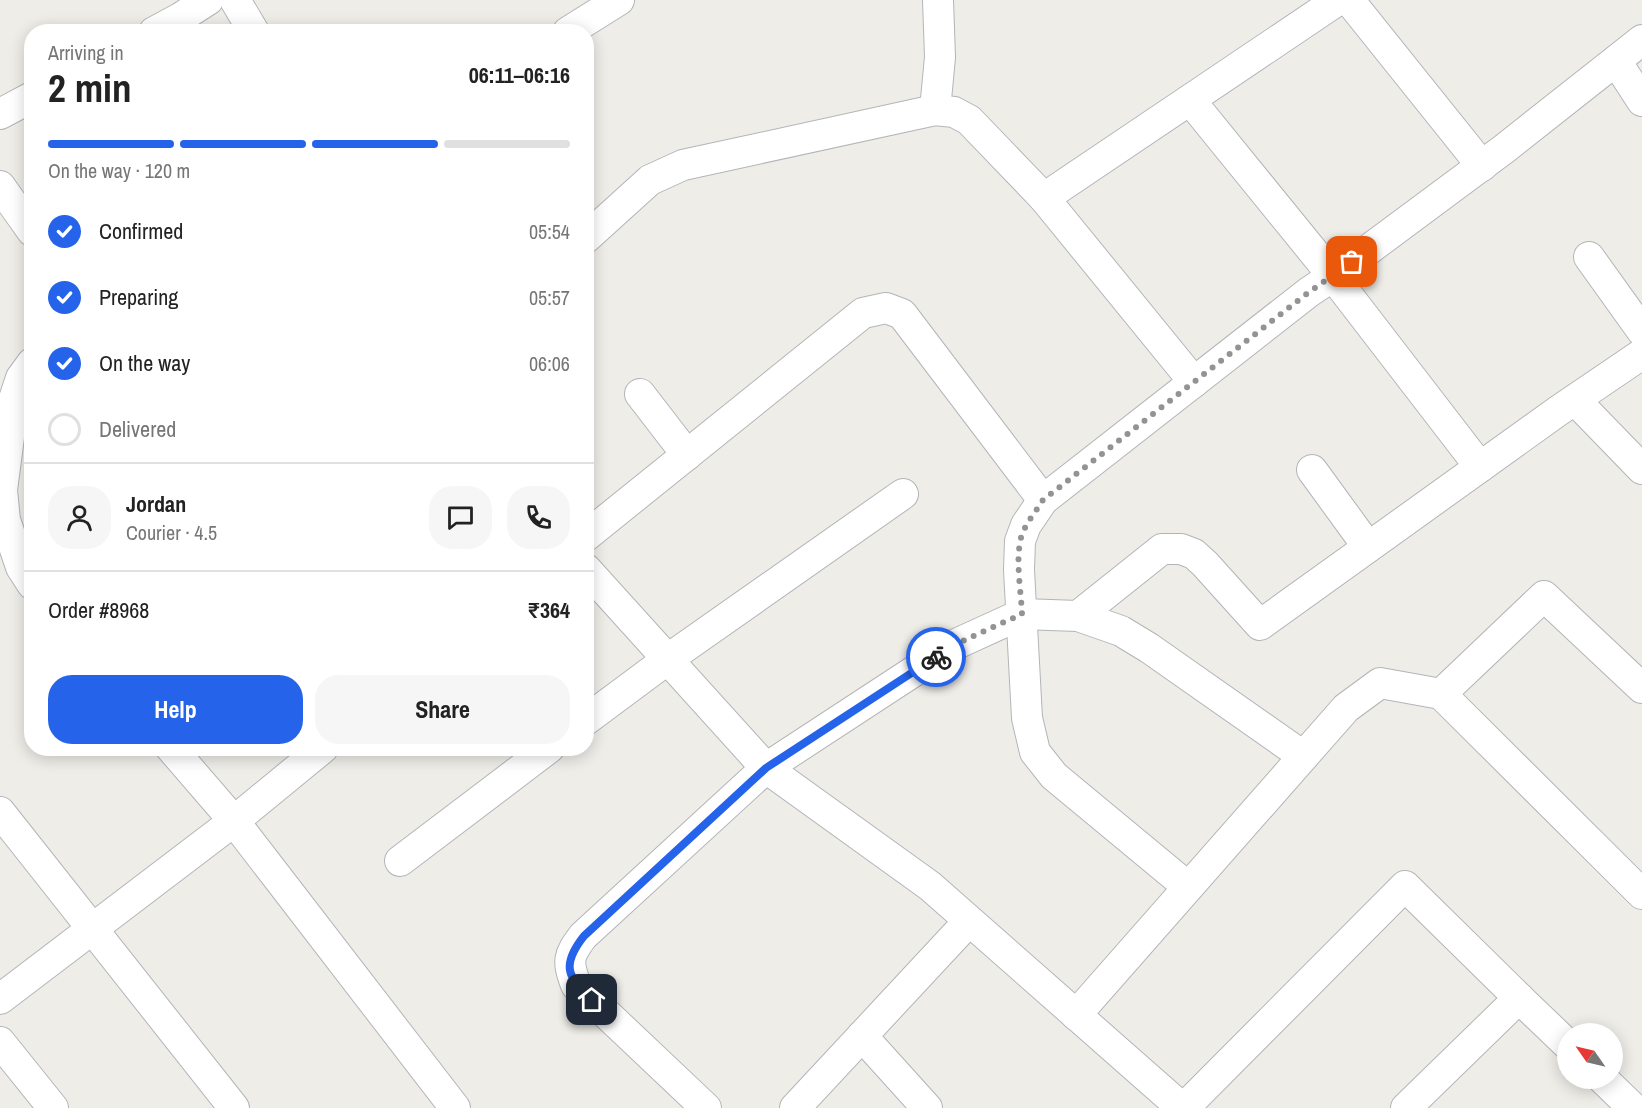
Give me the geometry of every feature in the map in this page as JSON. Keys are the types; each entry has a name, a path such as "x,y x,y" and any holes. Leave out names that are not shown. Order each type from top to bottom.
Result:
{"street":[{"path":"168,24 208,0"},
{"path":"235,0 249,24"},
{"path":"581,24 619,0"},
{"path":"935,110 940,57 938,0"},
{"path":"1044,198 1338,0"},
{"path":"1349,0 1482,165"},
{"path":"1188,887 1054,776 1035,752 1027,718 1019,570 1020,541 1026,525 1043,500 1309,292 1482,165 1642,40"},
{"path":"1616,60 1642,101"},
{"path":"1190,100 1333,276 1480,467"},
{"path":"0,114 24,101"},
{"path":"594,231 650,180 683,165 935,110 954,112 969,120 1044,198 1194,382"},
{"path":"0,186 24,220"},
{"path":"1589,257 1642,331"},
{"path":"594,530 864,313 886,308 902,314 1043,500"},
{"path":"1078,616 1162,549 1181,549 1194,554 1205,564 1260,625 1642,354"},
{"path":"24,374 14,399 2,490 5,520 24,572"},
{"path":"640,394 687,455"},
{"path":"1575,400 1642,469"},
{"path":"1312,470 1368,547"},
{"path":"594,714 668,659 903,494"},
{"path":"594,577 766,768 930,886 1183,1108 1405,886 1557,1034"},
{"path":"1441,694 1544,596 1642,688"},
{"path":"706,1108 576,985 569,967 572,951 584,936 766,768 954,645 1022,614 1078,616 1120,631 1149,648 1302,756"},
{"path":"1076,1015 1302,756 1346,708 1380,683 1441,694 1642,894"},
{"path":"178,756 234,821 455,1108"},
{"path":"0,999 234,821 313,756"},
{"path":"400,861 538,756"},
{"path":"0,812 234,1108"},
{"path":"795,1108 969,921"},
{"path":"1406,1108 1519,998"},
{"path":"862,1036 927,1108"},
{"path":"0,1042 53,1108"},
{"path":"1613,1089 1633,1108"}],"way so far":[{"path":"936,657 954,645 1022,614 1020,541 1026,525 1043,500 1309,292 1352,262"}],"route":[{"path":"592,1000 576,985 569,967 572,951 584,936 766,768 936,657"}]}
